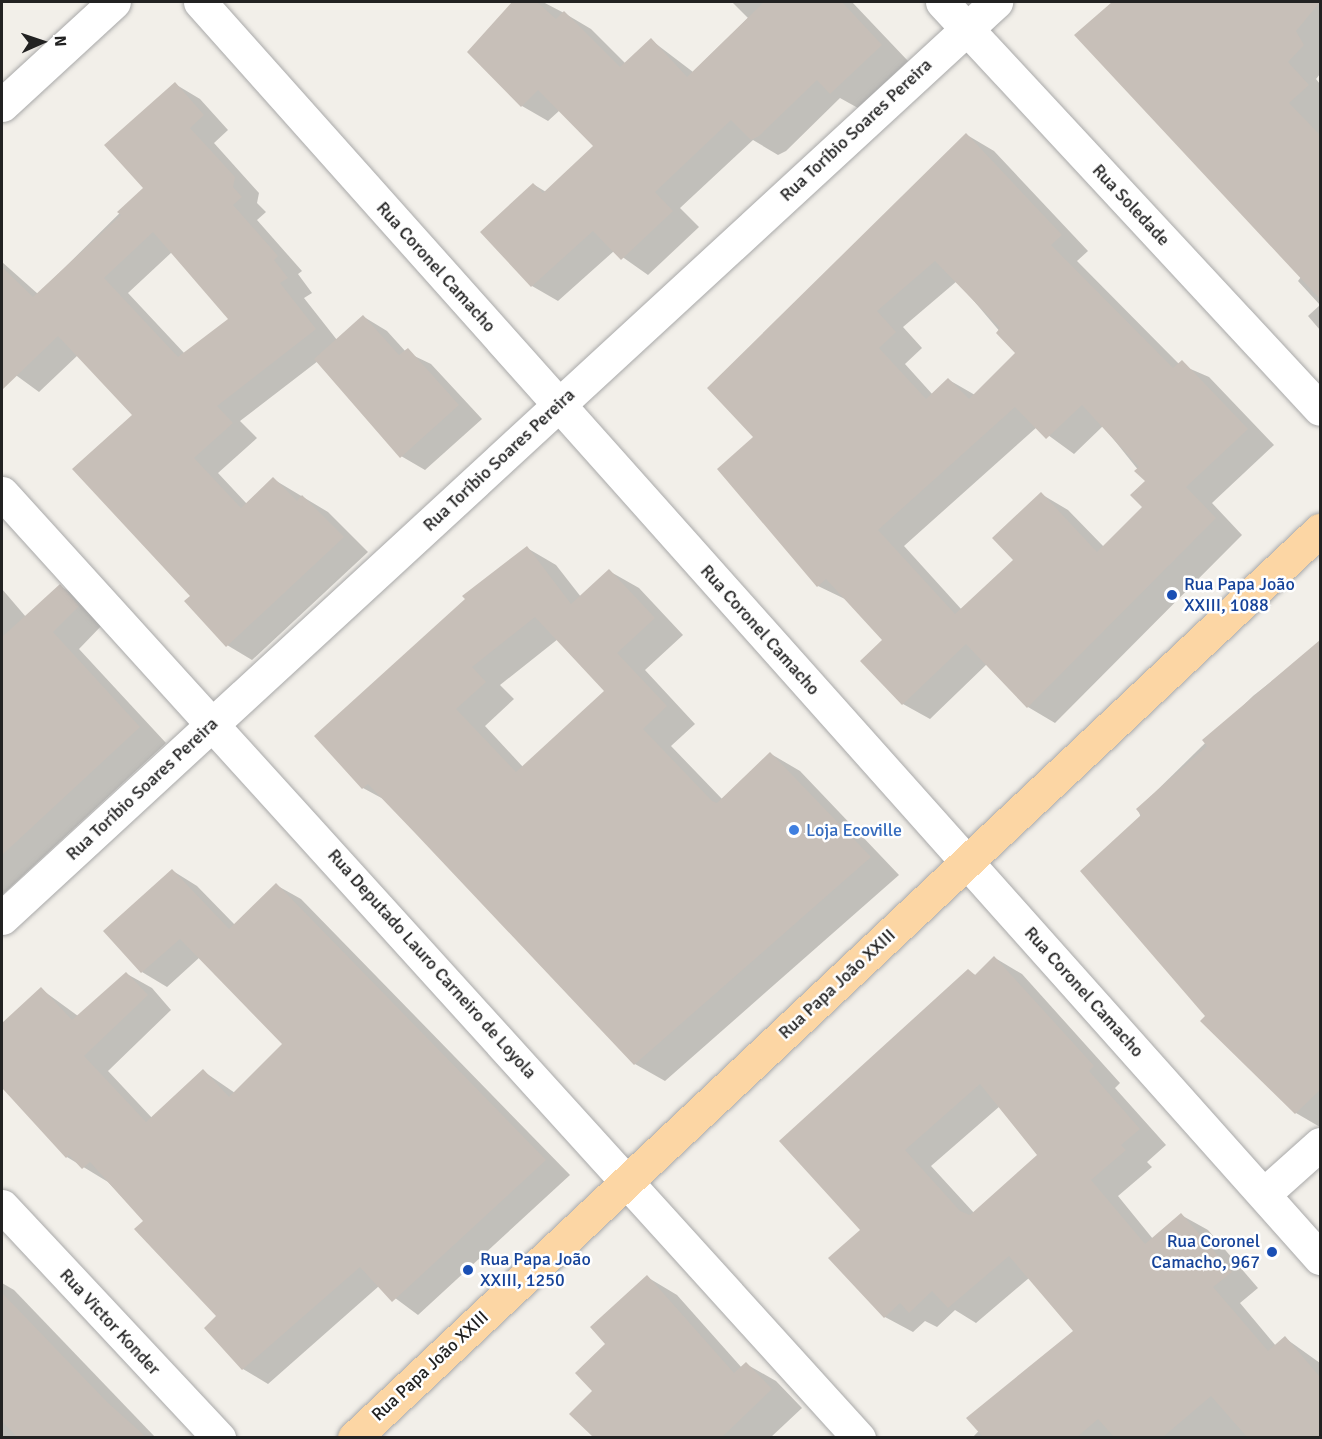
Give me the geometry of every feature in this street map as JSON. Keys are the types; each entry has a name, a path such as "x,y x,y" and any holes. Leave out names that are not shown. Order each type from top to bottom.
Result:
{"main road":[{"name":"Rua Papa João XXIII","path":"354,1437 1320,530"}],"street":[{"path":"2,105 114,2"},
{"name":"Rua Coronel Camacho","path":"200,2 1320,1258"},
{"name":"Rua Soledade","path":"942,2 1320,409"},
{"name":"Rua Toríbio Soares Pereira","path":"2,918 996,2"},
{"name":"Rua Deputado Lauro Carneiro de Loyola","path":"2,494 629,1179 859,1437"},
{"path":"1264,1194 1320,1144"},
{"name":"Rua Victor Konder","path":"2,1206 219,1437"}],"building":[{"path":"512,2 537,2 556,19 564,11 620,67 651,38 687,77 764,2 842,2 882,45 830,94 817,80 759,136 751,140 731,120 655,192 673,211 621,260 593,231 531,287 480,232 533,183 543,193 593,146 538,90 521,107 467,52"},
{"path":"1112,2 1320,2 1296,31 1304,45 1288,62 1309,85 1289,103 1320,135 1320,299 1074,35"},
{"path":"175,82 204,115 190,128 235,177 233,187 242,197 233,205 278,256 274,260 288,278 280,283 316,329 217,406 233,423 194,458 241,508 273,477 297,501 302,495 344,537 226,647 184,601 190,596 72,469 132,415 58,336 2,390 2,267 33,297 121,215 117,212 143,188 104,145","holes":["153,232 228,319 178,357 104,278"]},
{"path":"966,133 1062,235 1051,245 1173,368 1182,360 1248,429 1186,487 1216,518 1027,708 966,644 902,705 860,661 882,640 826,579 817,587 717,469 753,437 707,388","holes":["935,261 1000,328 996,333 1015,353 969,399 948,378 926,399 879,348 896,332 877,311","1082,405 1139,467 1134,471 1145,481 1130,495 1142,507 1097,552 1041,492 992,538 1013,560 955,614 878,530 1015,407 1046,439"]},
{"path":"363,315 399,355 408,348 459,405 400,458 314,359"},
{"path":"527,546 571,604 609,569 655,618 617,653 667,706 643,729 712,801 717,803 770,752 871,857 634,1065 368,784 362,789 314,736 465,599 462,596","holes":["535,617 604,691 516,772 456,709 486,682 472,667"]},
{"path":"60,584 79,606 53,632 140,727 2,855 2,637"},
{"path":"1320,640 1320,1090 1295,1114 1200,1021 1205,1016 1080,871 1141,815 1136,809 1207,746 1202,740"},
{"path":"172,869 229,929 276,883 546,1160 392,1302 360,1267 242,1370 204,1328 216,1316 134,1229 143,1221 90,1162 82,1169 69,1155 66,1158 2,1088 2,1023 41,987 72,1020 126,972 148,995 84,1056 146,1122 203,1069 229,1097 282,1044 180,939 141,973 103,931"},
{"path":"994,956 1094,1066 1089,1071 1140,1129 1121,1145 1126,1150 1091,1180 1145,1244 1181,1213 1232,1272 1213,1287 1268,1351 1285,1336 1320,1377 1320,1437 1247,1437 1211,1396 1163,1437 1114,1437 1098,1419 1077,1437 983,1437 966,1418 1073,1331 1009,1256 948,1308 932,1291 909,1313 900,1303 884,1318 828,1258 860,1230 779,1141 968,969 975,975","holes":["980,1084 1037,1155 970,1215 960,1211 905,1150"]},
{"path":"647,1275 734,1373 746,1362 772,1389 722,1437 593,1437 569,1414 592,1391 575,1373 605,1344 590,1327"},
{"path":"2,1293 107,1402 146,1437 17,1437 2,1421"}],"place":[{"name":"Rua Papa João XXIII, 1088","path":"1172,595"},
{"name":"Loja Ecoville","path":"794,830"},
{"name":"Rua Coronel Camacho, 967","path":"1272,1252"},
{"name":"Rua Papa João XXIII, 1250","path":"468,1270"}]}
